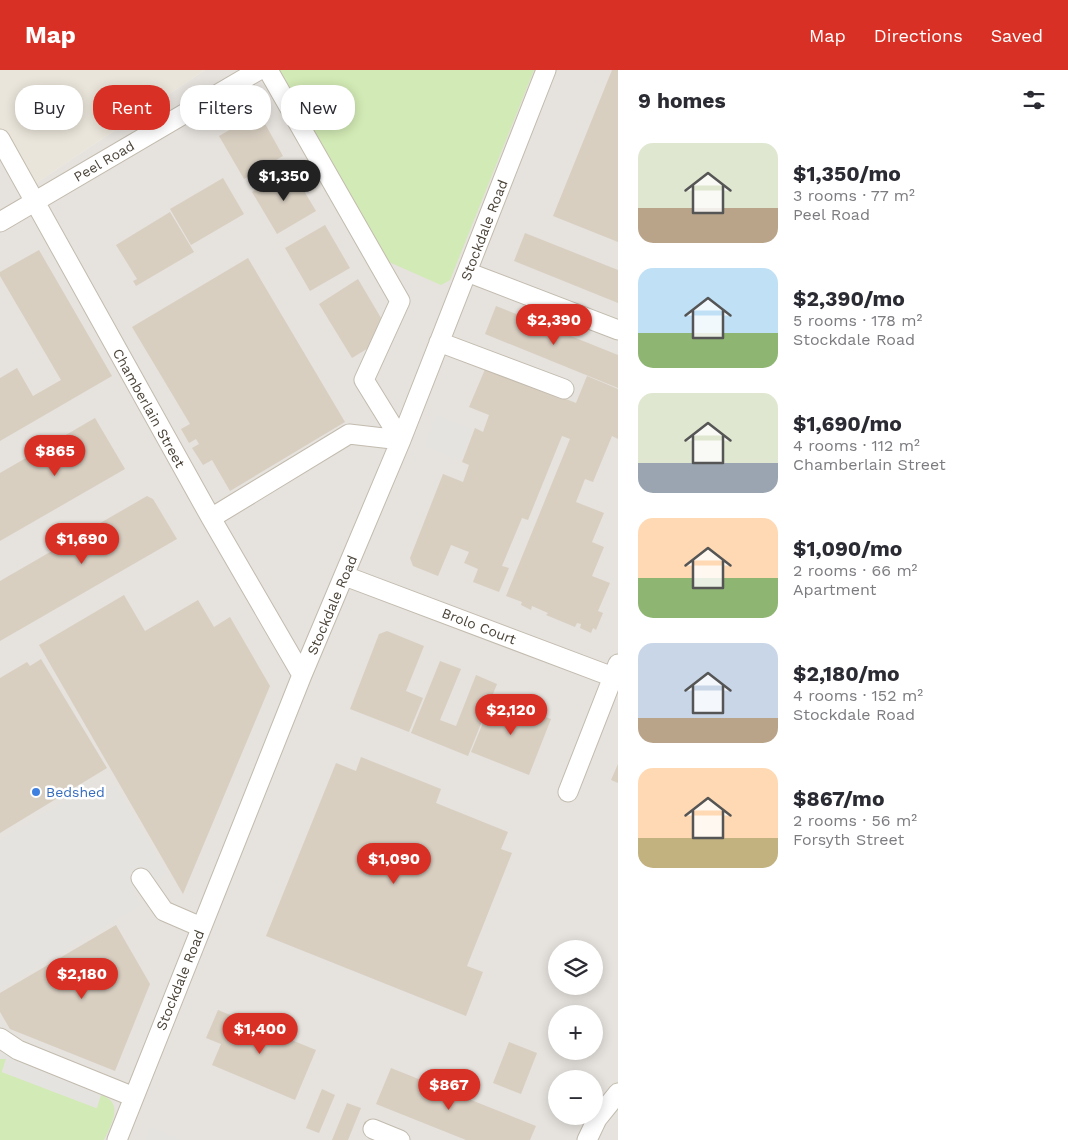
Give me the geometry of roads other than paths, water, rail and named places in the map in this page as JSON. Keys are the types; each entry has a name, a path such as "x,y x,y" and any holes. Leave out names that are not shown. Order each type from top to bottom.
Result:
{"street":[{"name":"Peel Road","path":"0,222 259,70"},
{"path":"268,70 400,301 364,380 401,440"},
{"name":"Stockdale Road","path":"117,1140 302,675 346,576 401,440 546,70"},
{"name":"Chamberlain Street","path":"0,139 211,518 302,675"},
{"path":"467,272 618,330"},
{"path":"440,342 564,388"},
{"path":"211,518 349,434 401,440"},
{"name":"Brolo Court","path":"346,576 615,670 568,792"},
{"path":"141,878 164,911 201,926"},
{"path":"0,1038 18,1050 134,1097"},
{"path":"587,1140 597,1119 618,1093"},
{"path":"374,1129 400,1140"}],"place":[{"name":"Bedshed","path":"36,792"}]}
